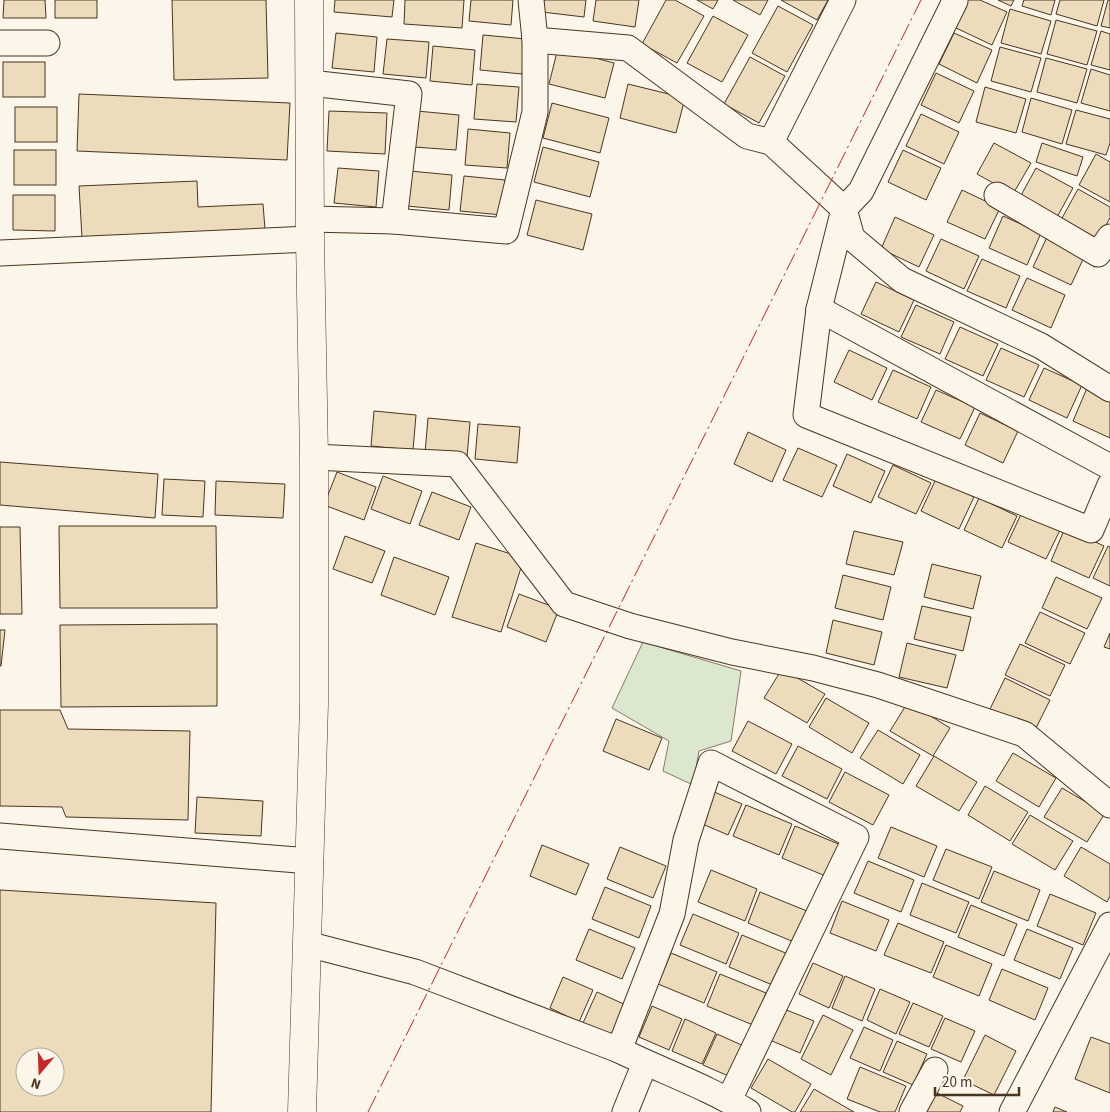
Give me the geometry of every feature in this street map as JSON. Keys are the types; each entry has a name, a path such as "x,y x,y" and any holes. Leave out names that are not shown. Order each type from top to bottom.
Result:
{"street":[{"path":"302,1112 314,704 314,457 310,229 309,0"},
{"path":"0,253 394,221 506,231 535,112 535,40 531,0"},
{"path":"771,142 843,0"},
{"path":"954,0 861,191 844,209 820,309 806,415 1091,530 1110,486"},
{"path":"535,40 628,48 747,136 771,142 844,209 852,238 902,280 1041,346 1110,388"},
{"path":"0,43 47,43"},
{"path":"310,83 409,94 394,221"},
{"path":"997,195 1098,254 1110,237"},
{"path":"820,309 1110,468"},
{"path":"314,457 457,464 564,604 630,626 732,652 813,668 878,685 1024,734 1110,805"},
{"path":"307,944 415,972 619,1050 739,1106 856,837 711,764 686,840 672,914 619,1050"},
{"path":"0,836 310,861"},
{"path":"1012,1112 1110,924"},
{"path":"626,1112 645,1063"},
{"path":"912,1112 935,1070"}],"green space":[{"path":"643,642 741,671 731,741 699,751 693,785 663,771 669,741 612,708"}],"building":[{"path":"4,0 45,0 46,18 3,18"},
{"path":"55,0 97,0 97,18 55,18"},
{"path":"172,0 266,0 268,78 174,80"},
{"path":"335,0 394,0 392,17 334,12"},
{"path":"405,0 464,0 462,28 404,24"},
{"path":"471,0 513,0 511,25 469,21"},
{"path":"544,0 586,0 584,17 542,12"},
{"path":"596,0 639,0 635,27 593,21"},
{"path":"666,0 675,0 704,16 677,63 642,44"},
{"path":"697,0 718,0 713,9"},
{"path":"733,0 768,0 760,15"},
{"path":"781,0 828,0 817,20"},
{"path":"966,0 980,0 1007,12 992,45 954,27"},
{"path":"998,0 1014,0 1011,6"},
{"path":"1024,0 1055,0 1051,15 1022,6"},
{"path":"1060,0 1104,0 1097,26 1056,14"},
{"path":"1108,0 1110,0 1110,28 1101,26"},
{"path":"778,6 813,25 787,72 752,53"},
{"path":"1010,9 1051,21 1041,54 1001,43"},
{"path":"713,16 748,35 722,82 687,63"},
{"path":"1056,20 1097,31 1087,65 1047,54"},
{"path":"1101,31 1110,34 1110,70 1091,65"},
{"path":"336,33 377,37 374,72 332,68"},
{"path":"954,33 992,50 977,83 939,64"},
{"path":"483,35 526,39 522,74 480,70"},
{"path":"387,39 429,42 426,78 383,74"},
{"path":"433,46 475,50 472,85 430,81"},
{"path":"1000,47 1041,58 1031,92 991,81"},
{"path":"558,48 614,63 605,98 549,84"},
{"path":"750,57 785,76 759,123 724,104"},
{"path":"1046,58 1087,69 1077,103 1037,92"},
{"path":"3,62 45,62 45,97 3,97"},
{"path":"1091,69 1110,75 1110,111 1081,103"},
{"path":"936,73 974,91 959,123 921,105"},
{"path":"477,84 519,87 516,122 474,119"},
{"path":"628,84 685,98 676,133 620,118"},
{"path":"985,87 1026,99 1016,133 976,122"},
{"path":"79,94 290,103 287,160 77,151"},
{"path":"1031,98 1072,110 1062,144 1022,132"},
{"path":"552,103 609,118 600,153 543,138"},
{"path":"15,107 57,107 57,142 15,142"},
{"path":"1076,110 1110,119 1110,143 1106,155 1066,144"},
{"path":"329,111 387,113 385,154 327,151"},
{"path":"417,111 459,115 456,150 414,147"},
{"path":"921,114 959,132 944,164 906,146"},
{"path":"468,129 510,133 507,168 465,165"},
{"path":"994,143 1031,163 1013,194 977,174"},
{"path":"1042,143 1083,157 1077,176 1036,162"},
{"path":"543,147 599,162 590,197 534,182"},
{"path":"14,150 56,150 56,185 14,185"},
{"path":"903,150 941,168 926,200 888,182"},
{"path":"1096,154 1110,162 1110,202 1079,185"},
{"path":"338,168 379,171 376,207 334,203"},
{"path":"1036,168 1073,188 1056,219 1019,199"},
{"path":"410,171 452,175 449,210 407,206"},
{"path":"464,176 505,180 502,215 460,211"},
{"path":"197,181 198,207 263,204 265,229 82,238 79,186"},
{"path":"1078,189 1110,207 1110,218 1097,241 1061,220"},
{"path":"962,190 1000,208 985,239 947,222"},
{"path":"13,195 55,195 55,231 13,230"},
{"path":"536,200 592,214 583,250 527,235"},
{"path":"1003,216 1041,233 1027,265 989,248"},
{"path":"895,217 934,235 919,267 881,249"},
{"path":"1048,235 1086,253 1071,285 1033,267"},
{"path":"941,239 979,256 964,289 926,271"},
{"path":"982,259 1020,276 1006,308 967,291"},
{"path":"1027,278 1065,295 1051,328 1012,310"},
{"path":"876,282 914,300 899,332 861,314"},
{"path":"916,305 954,322 940,354 901,337"},
{"path":"960,327 998,344 983,376 945,359"},
{"path":"1001,348 1039,365 1024,397 986,380"},
{"path":"849,350 887,368 872,400 834,382"},
{"path":"1044,368 1082,385 1067,418 1029,400"},
{"path":"893,370 931,387 917,419 878,402"},
{"path":"1087,388 1110,399 1110,438 1073,421"},
{"path":"936,390 975,407 960,439 921,422"},
{"path":"374,411 416,415 413,450 371,446"},
{"path":"980,413 1018,431 1003,463 965,445"},
{"path":"428,418 470,422 467,457 425,453"},
{"path":"478,424 520,427 517,463 475,459"},
{"path":"748,432 786,450 772,482 734,464"},
{"path":"798,448 837,465 822,497 783,480"},
{"path":"847,454 885,471 871,503 833,486"},
{"path":"0,462 158,474 155,518 0,505"},
{"path":"893,465 931,483 916,514 878,497"},
{"path":"337,472 376,487 364,520 324,505"},
{"path":"383,476 422,491 410,524 371,509"},
{"path":"164,479 205,481 203,517 162,515"},
{"path":"936,479 974,497 959,529 921,511"},
{"path":"216,481 285,484 283,518 215,515"},
{"path":"432,492 471,507 459,540 419,525"},
{"path":"979,498 1017,516 1002,548 964,530"},
{"path":"1023,510 1061,528 1046,559 1008,542"},
{"path":"59,526 216,526 217,608 60,608"},
{"path":"0,527 20,527 22,614 0,614"},
{"path":"1065,528 1104,546 1089,578 1051,561"},
{"path":"854,531 903,542 894,575 846,564"},
{"path":"345,536 385,551 372,583 333,569"},
{"path":"476,543 524,558 501,632 452,617"},
{"path":"1108,546 1110,547 1110,586 1093,578"},
{"path":"394,557 449,577 435,615 381,595"},
{"path":"932,564 981,576 973,609 924,597"},
{"path":"843,575 891,587 883,620 835,608"},
{"path":"1056,577 1102,598 1087,629 1042,608"},
{"path":"519,594 559,609 546,642 507,627"},
{"path":"922,606 971,617 963,651 914,639"},
{"path":"1040,612 1085,633 1070,664 1025,643"},
{"path":"833,620 882,632 874,665 826,653"},
{"path":"217,624 217,706 61,707 60,625"},
{"path":"0,630 5,630 1,666 0,666"},
{"path":"1110,633 1110,649 1104,647"},
{"path":"907,643 956,655 947,688 899,677"},
{"path":"1020,644 1065,665 1050,696 1005,675"},
{"path":"782,669 825,694 807,723 764,698"},
{"path":"1005,678 1050,700 1035,730 990,709"},
{"path":"826,698 869,723 852,753 809,727"},
{"path":"908,702 950,728 933,756 890,731"},
{"path":"0,710 60,710 68,729 190,731 188,820 66,817 62,807 0,806"},
{"path":"616,719 662,738 649,770 603,751"},
{"path":"748,721 792,744 776,774 732,751"},
{"path":"878,730 920,755 903,784 860,758"},
{"path":"798,746 842,769 827,799 782,776"},
{"path":"1013,753 1056,778 1039,807 996,781"},
{"path":"934,756 977,782 959,811 916,786"},
{"path":"845,772 889,795 873,825 829,802"},
{"path":"985,786 1028,812 1010,841 968,815"},
{"path":"1062,788 1105,813 1087,842 1044,817"},
{"path":"712,791 742,804 728,835 698,822"},
{"path":"197,797 263,801 261,836 195,833"},
{"path":"746,805 792,824 779,855 733,836"},
{"path":"1030,815 1073,841 1055,870 1012,844"},
{"path":"795,826 841,845 828,877 782,858"},
{"path":"891,827 937,846 924,877 878,858"},
{"path":"542,845 589,864 576,895 530,876"},
{"path":"620,847 666,866 653,898 607,879"},
{"path":"1081,847 1110,864 1110,896 1107,902 1064,876"},
{"path":"946,849 992,867 979,899 933,880"},
{"path":"868,861 914,880 901,912 854,893"},
{"path":"711,870 757,889 745,921 698,902"},
{"path":"994,871 1040,890 1028,921 981,902"},
{"path":"922,883 969,902 956,933 910,915"},
{"path":"605,887 651,906 639,938 592,919"},
{"path":"0,890 216,903 211,1112 0,1112"},
{"path":"760,892 807,911 794,942 748,923"},
{"path":"1050,894 1096,913 1083,945 1037,926"},
{"path":"842,901 889,920 876,951 830,933"},
{"path":"971,905 1017,924 1004,956 958,937"},
{"path":"693,914 739,933 726,964 680,945"},
{"path":"898,923 944,942 931,973 884,955"},
{"path":"589,929 635,948 622,979 576,960"},
{"path":"1027,929 1073,948 1060,979 1014,960"},
{"path":"742,935 788,954 775,986 729,967"},
{"path":"946,945 992,964 979,996 933,977"},
{"path":"671,953 717,972 704,1003 658,984"},
{"path":"813,963 843,976 829,1008 799,994"},
{"path":"1002,969 1048,988 1035,1020 989,1000"},
{"path":"720,974 766,993 753,1025 707,1006"},
{"path":"845,976 875,989 862,1021 832,1008"},
{"path":"563,977 593,990 579,1022 550,1008"},
{"path":"880,989 910,1002 896,1034 867,1020"},
{"path":"597,992 626,1005 613,1036 583,1023"},
{"path":"913,1003 943,1016 929,1047 899,1034"},
{"path":"652,1006 682,1019 669,1050 639,1037"},
{"path":"784,1009 814,1021 800,1053 770,1040"},
{"path":"823,1015 853,1030 831,1075 801,1059"},
{"path":"945,1018 975,1031 961,1062 931,1049"},
{"path":"685,1019 716,1033 702,1064 672,1051"},
{"path":"864,1027 893,1040 880,1071 850,1058"},
{"path":"717,1034 746,1047 733,1078 703,1065"},
{"path":"985,1035 1016,1051 994,1095 963,1080"},
{"path":"1091,1037 1110,1044 1110,1093 1075,1079"},
{"path":"897,1041 927,1054 913,1085 883,1072"},
{"path":"768,1059 811,1084 795,1112 751,1088"},
{"path":"860,1067 906,1086 895,1112 880,1112 847,1099"},
{"path":"814,1089 854,1112 800,1112"},
{"path":"933,1091 963,1106 960,1112 922,1112"},
{"path":"1055,1107 1067,1112 1053,1112"}],"power":[{"path":"368,1112 921,0"}]}
